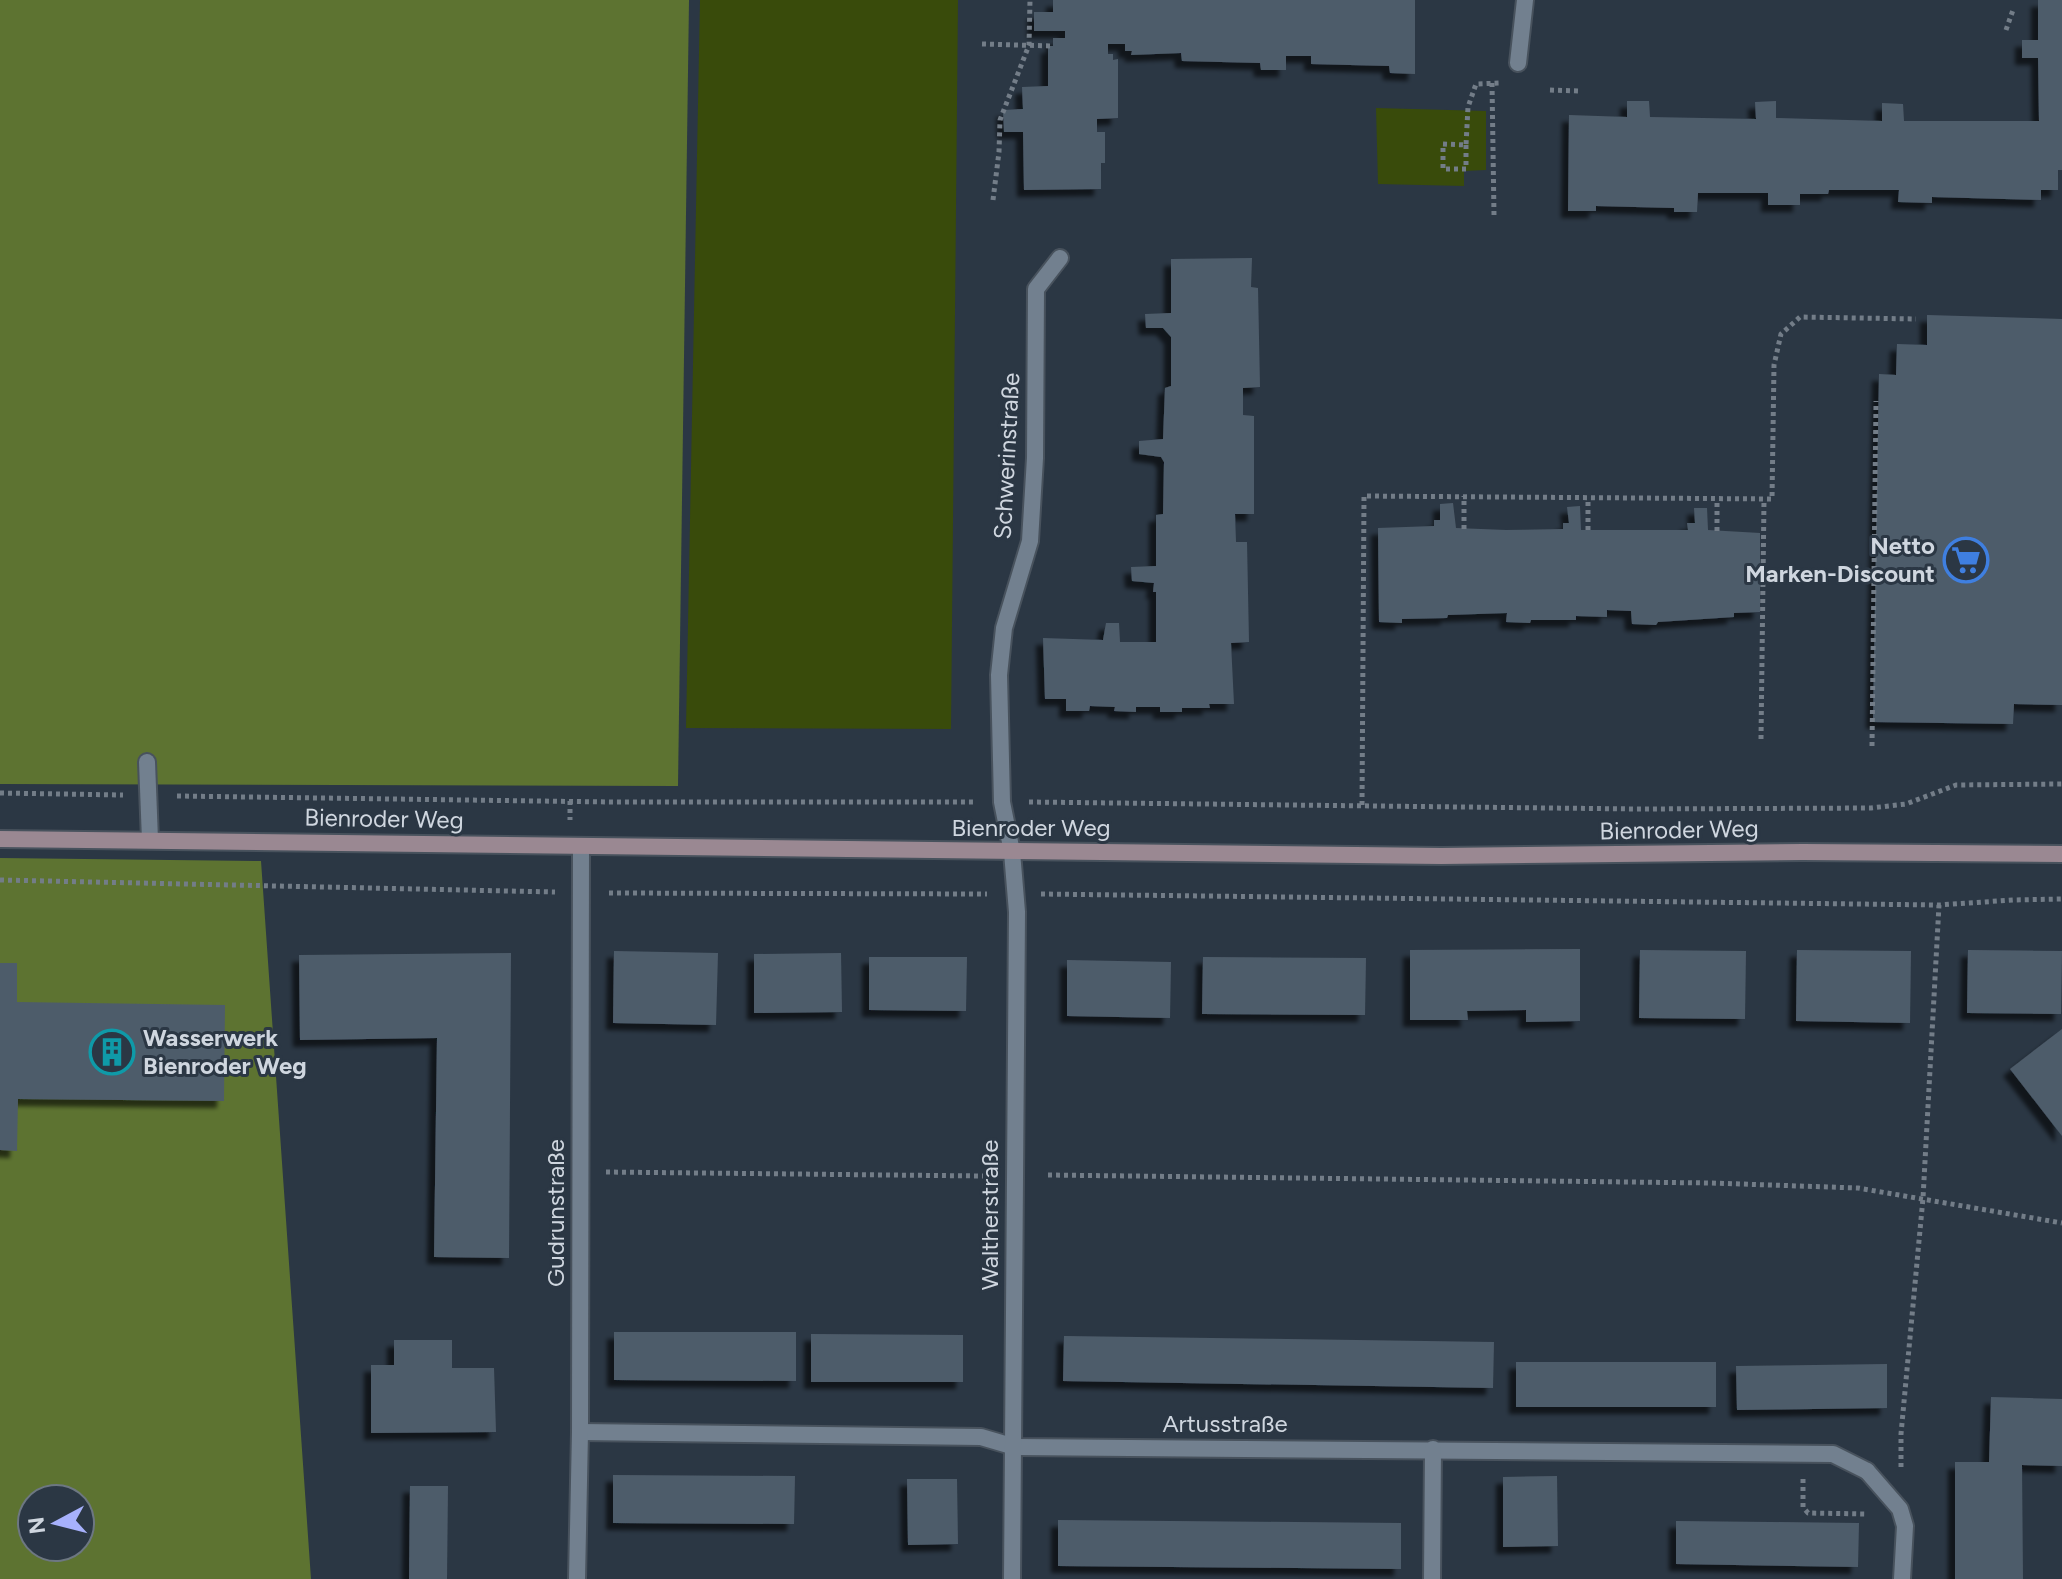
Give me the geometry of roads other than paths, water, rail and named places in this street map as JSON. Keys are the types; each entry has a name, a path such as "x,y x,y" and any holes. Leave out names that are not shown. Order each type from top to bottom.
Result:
{"main road":[{"name":"Bienroder Weg","path":"0,839 1425,856 1803,852 2062,854"}],"street":[{"path":"1518,63 1525,0"},
{"name":"Schwerinstraße","path":"1012,852 1002,802 999,675 1004,628 1030,541 1035,458 1036,289 1060,258"},
{"path":"147,762 150,840"},
{"name":"Gudrunstraße","path":"577,1579 581,847"},
{"name":"Waltherstraße","path":"1012,852 1017,912 1012,1579"},
{"name":"Artusstraße","path":"580,1432 981,1437 1015,1447 1833,1454 1867,1471 1900,1509 1905,1526 1902,1579"},
{"path":"1432,1579 1433,1449"}],"place":[{"name":"Netto Marken-Discount","path":"1966,560"},
{"name":"Wasserwerk Bienroder Weg","path":"112,1052"}]}
